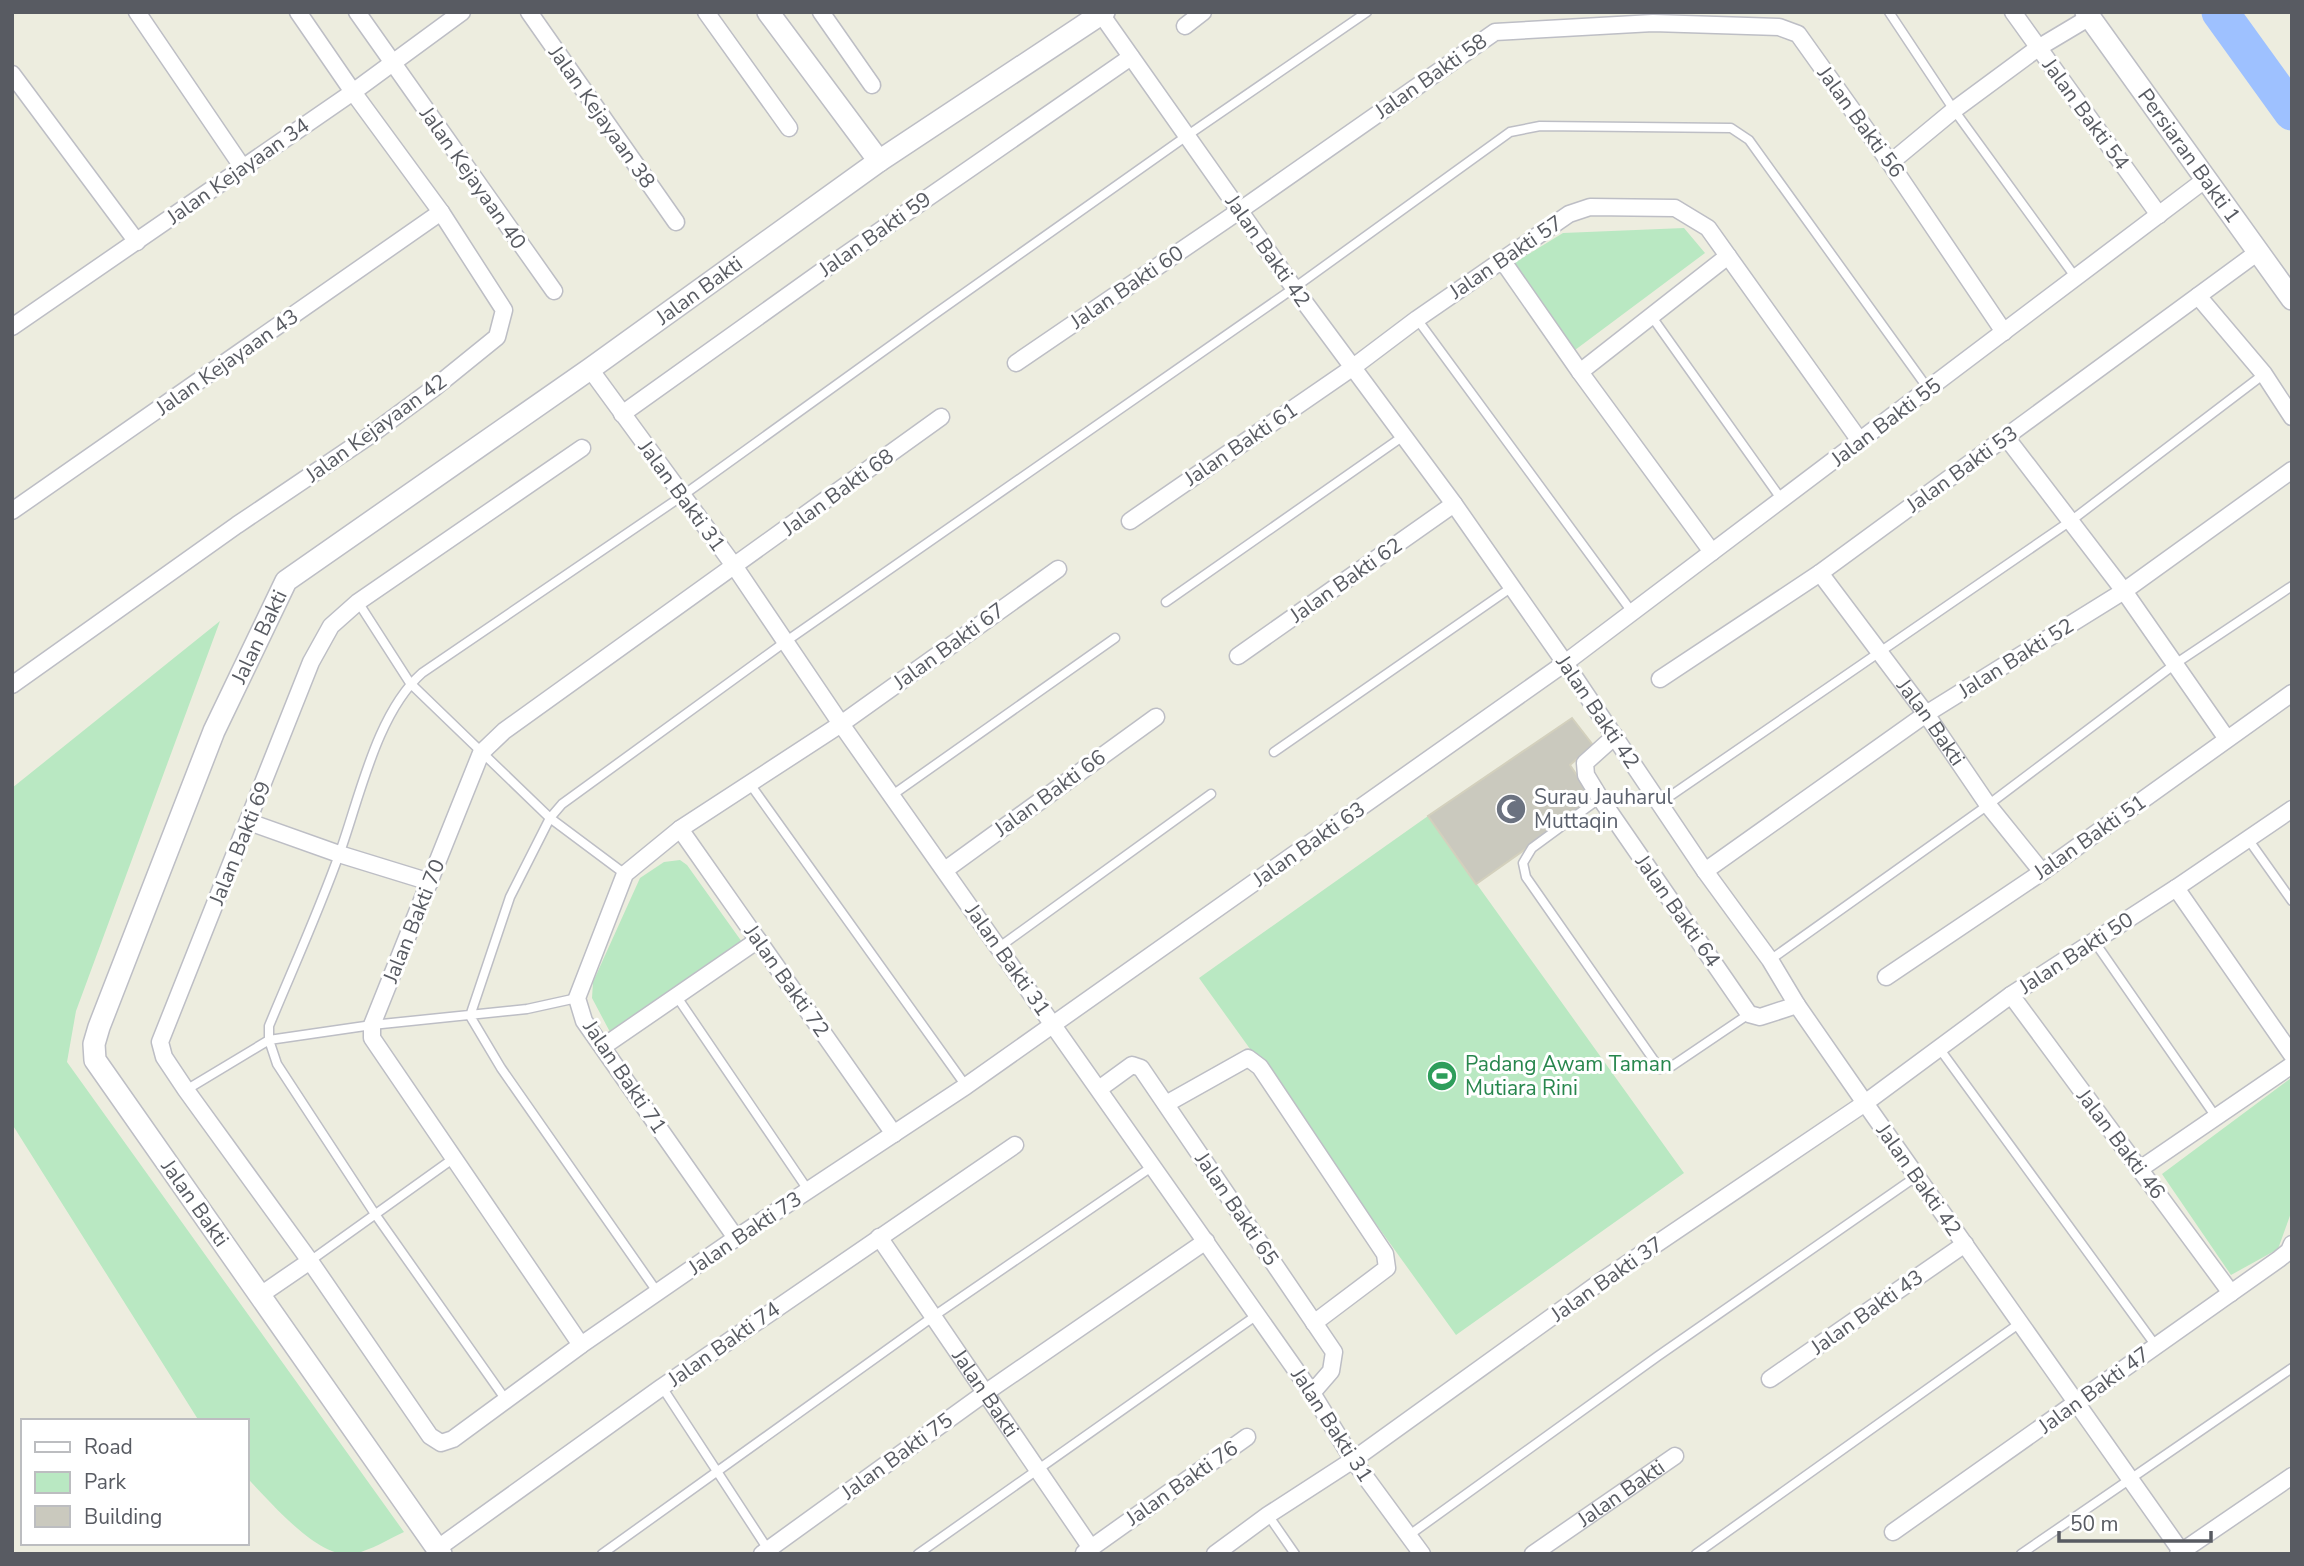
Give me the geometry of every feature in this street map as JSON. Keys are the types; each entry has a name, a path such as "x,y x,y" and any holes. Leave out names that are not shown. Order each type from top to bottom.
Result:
{"street":[{"path":"137,12 243,167"},
{"name":"Jalan Kejayaan 42","path":"12,685 237,525 369,436 497,337 505,310 442,212 353,92 298,12"},
{"name":"Jalan Kejayaan 40","path":"357,12 554,291"},
{"name":"Jalan Kejayaan 34","path":"14,322 137,242 353,92 462,12"},
{"name":"Jalan Kejayaan 38","path":"529,12 676,222"},
{"path":"706,12 789,128"},
{"path":"768,12 879,162"},
{"path":"821,12 872,85"},
{"path":"1185,26 1203,12"},
{"name":"Jalan Bakti 54","path":"2013,12 2159,215"},
{"name":"Jalan Bakti","path":"439,1551 95,1060 94,1044 99,1027 214,731 286,581 590,369 879,162 1102,13"},
{"name":"Jalan Bakti 42","path":"1102,13 1294,288 1454,504 1705,871 1770,960 1797,1005 2181,1553"},
{"path":"1890,163 1954,110 2088,15"},
{"name":"Persiaran Bakti 1","path":"2088,15 2292,299"},
{"name":"Jalan Bakti 56","path":"1652,18 1779,27 1798,34 1890,163 2004,332"},
{"name":"Jalan Bakti 58","path":"1239,211 1495,32 1652,18"},
{"name":"Jalan Bakti 59","path":"622,414 832,264 1131,57"},
{"path":"12,74 137,242"},
{"name":"Jalan Bakti 55","path":"1565,663 2206,179"},
{"name":"Jalan Bakti 57","path":"1352,368 1417,318 1569,214 1590,207 1675,208 1708,228 1860,441"},
{"name":"Jalan Bakti 60","path":"1016,363 1239,211"},
{"name":"Jalan Kejayaan 43","path":"12,511 442,212"},
{"name":"Jalan Bakti 53","path":"1660,679 1820,573 2258,251"},
{"path":"1580,372 1728,256"},
{"path":"1502,260 1580,372 1713,552"},
{"path":"2198,296 2263,374 2292,417"},
{"name":"Jalan Bakti 61","path":"1130,521 1352,368"},
{"name":"Jalan Bakti 31","path":"590,369 735,567 891,796 1312,1393 1353,1460 1422,1554"},
{"name":"Jalan Bakti 68","path":"735,567 941,418"},
{"path":"2006,437 2124,591 2227,739"},
{"name":"Jalan Bakti 69","path":"310,1261 186,1090 164,1057 160,1041 311,662 331,626 358,602 582,448"},
{"name":"Jalan Bakti 52","path":"1705,871 1926,715 2124,591 2292,470"},
{"name":"Jalan Bakti 62","path":"1238,656 1454,504"},
{"name":"Jalan Bakti 70","path":"372,1025 481,753 504,731 735,567"},
{"name":"Jalan Bakti 67","path":"841,724 1058,569"},
{"name":"Jalan Bakti","path":"1820,573 1926,715 1988,805 2042,872"},
{"name":"Jalan Bakti 63","path":"1052,1024 1565,663"},
{"name":"Jalan Bakti 51","path":"1886,977 2042,872 2292,693"},
{"name":"Jalan Bakti 66","path":"945,870 1156,717"},
{"name":"Jalan Bakti 71","path":"736,1238 584,1021 577,998 625,874 680,829 841,724"},
{"name":"Jalan Bakti 64","path":"1615,736 1585,763 1586,775 1749,1014"},
{"name":"Jalan Bakti 50","path":"1865,1103 2011,995 2292,809"},
{"path":"249,822 430,882"},
{"name":"Jalan Bakti 72","path":"680,829 894,1134"},
{"path":"2176,888 2292,1055"},
{"path":"604,1046 758,940"},
{"name":"Jalan Bakti 46","path":"2011,995 2231,1293"},
{"path":"1749,1014 1760,1017 1797,1005"},
{"name":"Jalan Bakti 73","path":"310,1261 430,1436 441,1443 453,1439 581,1345 736,1238 966,1086 1052,1024"},
{"path":"372,1025 372,1038 581,1345"},
{"path":"1166,1104 1248,1058 1260,1067 1275,1089 1385,1254 1387,1268 1314,1323"},
{"name":"Jalan Bakti 65","path":"1099,1089 1132,1065 1141,1068 1334,1352 1331,1371 1312,1393"},
{"path":"2140,1169 2292,1065"},
{"name":"Jalan Bakti 37","path":"1215,1554 1268,1515 1353,1460 1603,1280 1865,1103"},
{"name":"Jalan Bakti 74","path":"439,1551 662,1387 1014,1145"},
{"name":"Jalan Bakti","path":"879,1237 1040,1470 1086,1551"},
{"name":"Jalan Bakti 75","path":"767,1553 985,1393 1206,1241"},
{"name":"Jalan Bakti 43","path":"1770,1379 1965,1244"},
{"name":"Jalan Bakti 47","path":"1893,1532 2290,1251 2292,1244"},
{"path":"259,1296 310,1261"},
{"name":"Jalan Bakti 76","path":"1086,1551 1247,1437"},
{"name":"Jalan Bakti","path":"1533,1554 1675,1456"},
{"path":"2181,1553 2292,1476"}],"lane":[{"path":"506,1400 376,1214 277,1065 270,1040 269,1026 339,854 385,723 410,683 422,673 682,496 1188,135 1367,12"},
{"path":"1889,12 1954,110 2076,278"},
{"path":"658,1293 501,1068 470,1016 510,897 550,818 562,804 785,642 1294,288 1510,131 1539,126 1731,128 1749,139 1929,390"},
{"path":"1652,317 1782,500"},
{"path":"1417,318 1632,612"},
{"path":"1660,803 2072,520 2263,374"},
{"path":"1166,602 1402,437"},
{"path":"1770,960 1988,805 2175,664 2292,586"},
{"path":"1274,752 1512,587"},
{"path":"358,602 410,683 550,818 625,874"},
{"path":"891,796 1115,638"},
{"path":"750,784 966,1086"},
{"path":"998,948 1210,794"},
{"path":"1600,797 1532,848 1523,863 1526,877 1660,1069 1672,1066 1749,1014"},
{"path":"2248,839 2292,901"},
{"path":"2094,941 2216,1117"},
{"path":"677,997 808,1190"},
{"path":"186,1090 270,1040 372,1025 527,1009 577,998"},
{"path":"1939,1048 2156,1346"},
{"path":"310,1261 454,1158"},
{"path":"602,1554 934,1317 1153,1166"},
{"path":"1408,1536 1647,1364 1917,1176"},
{"path":"918,1554 1257,1315"},
{"path":"1696,1554 2020,1324"},
{"path":"2021,1554 2292,1368"},
{"path":"662,1387 767,1553"},
{"path":"1268,1515 1296,1554"}],"green space":[{"path":"1684,228 1705,253 1575,350 1514,263 1563,233"},
{"path":"220,621 76,1011 67,1062 404,1532 354,1554 340,1554 311,1539 296,1527 248,1479 248,1419 198,1419 12,1124 12,788"},
{"name":"Padang Awam Taman Mutiara Rini","path":"1428,816 1684,1173 1456,1335 1199,978"},
{"path":"680,860 687,865 742,942 610,1032 592,998 593,982 640,878 664,862"},
{"path":"2291,1078 2292,1210 2278,1249 2231,1275 2162,1174"}],"building":[{"name":"Surau Jauharul Muttaqin","path":"1572,718 1593,745 1570,765 1594,801 1476,884 1428,816"}],"waterway":[{"path":"2220,12 2292,112"}],"place":[{"name":"Surau Jauharul Muttaqin","path":"1511,809"},
{"name":"Padang Awam Taman Mutiara Rini","path":"1442,1076"}]}
